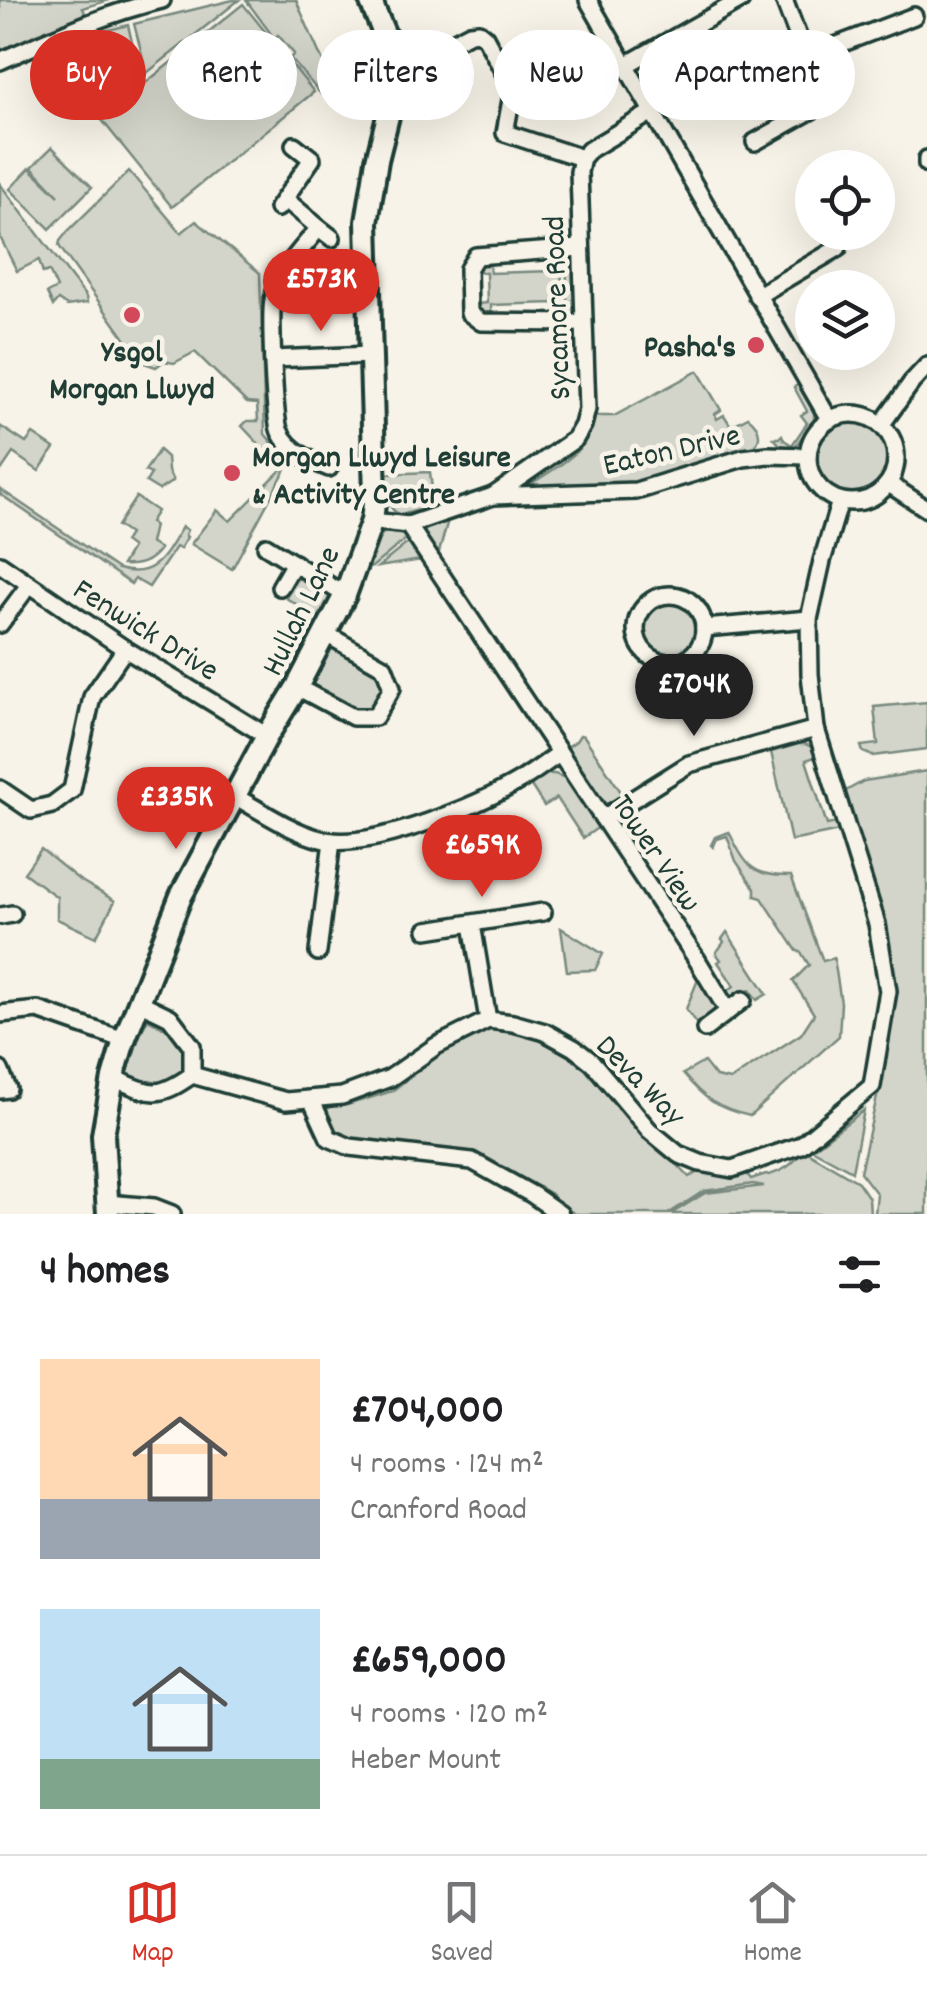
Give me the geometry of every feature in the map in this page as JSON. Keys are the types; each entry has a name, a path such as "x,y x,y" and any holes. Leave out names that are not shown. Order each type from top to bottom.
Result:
{"street":[{"path":"0,61 75,28 162,0"},
{"name":"Hullah Lane","path":"370,0 383,30"},
{"path":"588,0 639,88"},
{"path":"626,64 741,0"},
{"path":"784,0 796,30"},
{"path":"855,38 914,16"},
{"path":"474,32 484,37 513,89 505,133 582,158 600,142 639,120"},
{"name":"Hullah Lane","path":"107,1208 103,1135 124,1040 181,896 326,634 345,595 372,520 375,495 367,222 387,120"},
{"path":"657,120 830,419"},
{"path":"755,142 794,120"},
{"path":"294,145 312,159 281,204 325,233 286,269 272,300 276,423 287,443 318,468"},
{"name":"Sycamore Road","path":"493,496 575,439 583,425 587,409 580,248 582,158"},
{"path":"580,248 476,256 468,269 470,313 480,322 583,323"},
{"path":"757,296 835,250"},
{"path":"273,359 371,354"},
{"path":"882,424 927,366"},
{"path":"856,413 882,424 890,434 896,446 894,472 879,494 867,500 840,501 816,484 809,470 811,441 818,428 830,419 856,413"},
{"name":"Eaton Drive","path":"372,520 408,525 493,496 636,491 744,458 768,454 808,456"},
{"path":"889,484 927,509"},
{"name":"Deva Way","path":"488,1020 545,1032 574,1048 592,1062 660,1140 678,1154 716,1166 732,1168 801,1145 872,1086 888,991 877,924 816,728 810,674 809,619 840,501"},
{"name":"Tower View","path":"408,525 728,1011"},
{"path":"266,546 345,595"},
{"name":"Fenwick Drive","path":"0,564 125,649 267,736"},
{"path":"280,587 294,564"},
{"path":"0,624 28,584"},
{"path":"668,594 697,607 704,628 697,650 678,662 666,663 655,660 639,644 636,622 647,603 668,594"},
{"path":"704,628 809,619"},
{"path":"297,688 353,718 375,717 392,688 384,667 326,634"},
{"path":"0,790 31,810 52,805 72,790 92,697 125,649"},
{"path":"603,818 690,764 816,728"},
{"path":"234,796 306,834 332,842 364,839 460,810 519,781 560,754"},
{"path":"318,952 332,842"},
{"path":"427,930 542,912"},
{"path":"113,1078 147,1092 169,1091 192,1075 286,1100 342,1096 390,1078 436,1046 488,1020 472,924"},
{"path":"705,1029 744,1000"},
{"path":"139,1002 170,1017 192,1046 192,1075"},
{"path":"0,1014 38,1010 124,1040"},
{"path":"0,1070 8,1089 0,1090"},
{"path":"310,1098 329,1138 350,1147 472,1161 560,1214"},
{"path":"107,1208 154,1207 172,1214"}],"shaded area":[{"path":"0,0 109,0 83,8 87,18 56,30 30,30 30,40 0,52"},
{"path":"239,0 201,30 166,30 166,58 146,74 146,30 136,30 134,24"},
{"path":"246,0 296,0 317,48 317,89 297,66 297,30 268,30"},
{"path":"243,4 264,30 211,30"},
{"path":"166,66 166,120 279,120 172,207 102,120 146,120 146,83"},
{"path":"297,71 314,92 297,106"},
{"path":"52,147 92,187 50,229 10,189 30,168 59,196 32,167"},
{"path":"129,171 181,233 196,221 260,273 265,434 289,463 232,569 191,544 217,510 230,521 282,469 242,426 247,421 258,421 257,404 247,403 195,352 156,367 144,363 59,246 68,231"},
{"path":"0,184 87,303 67,306 58,300 53,306 47,293 57,288 49,271 43,273 39,260 17,271 0,237"},
{"path":"563,257 565,317 556,318 554,303 491,305 491,317 478,312 477,304 487,303 486,273 476,272 480,262 489,262 490,273 553,271 554,258"},
{"path":"568,257 575,262 578,313 569,317 566,288"},
{"path":"698,371 721,410 715,414 717,419 724,415 731,426 748,417 758,431 755,446 637,482 600,487 526,487 578,450 592,429 595,416 614,416"},
{"path":"798,385 814,420 794,448 780,445 774,438 782,435 792,445 807,423 801,415 807,411 794,387"},
{"path":"852,420 867,422 879,431 888,443 888,473 879,485 867,494 852,496 837,494 825,485 816,473 814,458 816,443 825,431 837,422"},
{"path":"0,426 26,443 33,434 54,448 39,471 13,453 0,472"},
{"path":"159,450 167,457 173,481 159,490 146,482 151,474 145,471"},
{"path":"430,472 434,506 400,515 395,512 387,498 386,474"},
{"path":"0,489 118,569 150,568 164,555 182,527 187,530 187,537 149,587 135,579 131,584 0,494"},
{"path":"136,497 157,511 150,522 154,526 150,543 160,549 143,563 122,565 132,548 124,542 129,534 117,526"},
{"path":"448,520 436,563 422,536 429,527"},
{"path":"387,531 401,533 406,539 365,569 375,543"},
{"path":"409,542 421,560 378,567"},
{"path":"302,577 330,592 330,602 321,619 286,598"},
{"path":"670,601 690,609 698,629 690,649 670,657 650,649 642,629 650,609"},
{"path":"334,645 373,672 379,670 386,687 373,711 364,714 324,691 318,694 311,689 310,684"},
{"path":"927,702 927,749 873,756 863,752 861,746 878,744 874,707"},
{"path":"580,735 625,798 618,803 601,804 564,749"},
{"path":"798,744 811,747 815,757 806,760 827,825 836,823 839,831 791,841 771,752"},
{"path":"927,771 927,1214 875,1214 877,1194 860,1172 896,990 886,920 844,792 864,781"},
{"path":"545,774 568,779 599,827 583,838 557,798 544,806 530,784"},
{"path":"632,814 645,833 628,844 621,833 623,819"},
{"path":"729,832 751,867 767,874 791,876 823,961 834,958 841,1003 839,1036 750,1116 712,1102 683,1074 704,1062 716,1077 730,1080 801,1034 814,1014 793,981 809,965 762,898 755,896 727,836 711,845 715,837"},
{"path":"41,849 78,879 115,901 96,937 57,919 57,897 24,873"},
{"path":"561,928 603,954 595,970 567,971"},
{"path":"727,932 767,994 757,1000 750,990 737,998 725,993 734,986 716,953"},
{"path":"699,977 718,1007 698,1026 686,1009"},
{"path":"148,1019 175,1035 186,1054 183,1073 166,1084 149,1084 126,1076"},
{"path":"491,1027 542,1040 586,1067 639,1132 689,1177 700,1171 718,1176 747,1174 751,1179 769,1175 789,1166 804,1150 858,1182 869,1198 870,1214 671,1214 705,1193 764,1186 753,1184 704,1191 668,1214 574,1214 558,1208 553,1195 484,1156 474,1160 439,1155 434,1148 366,1140 357,1145 335,1135 324,1117 330,1107 392,1091 439,1054"},
{"path":"864,1110 852,1171 808,1147 815,1147"}],"place":[{"name":"Ysgol Morgan Llwyd","path":"132,315"},
{"name":"Pasha's","path":"756,345"},
{"name":"Morgan Llwyd Leisure & Activity Centre","path":"232,473"}]}
